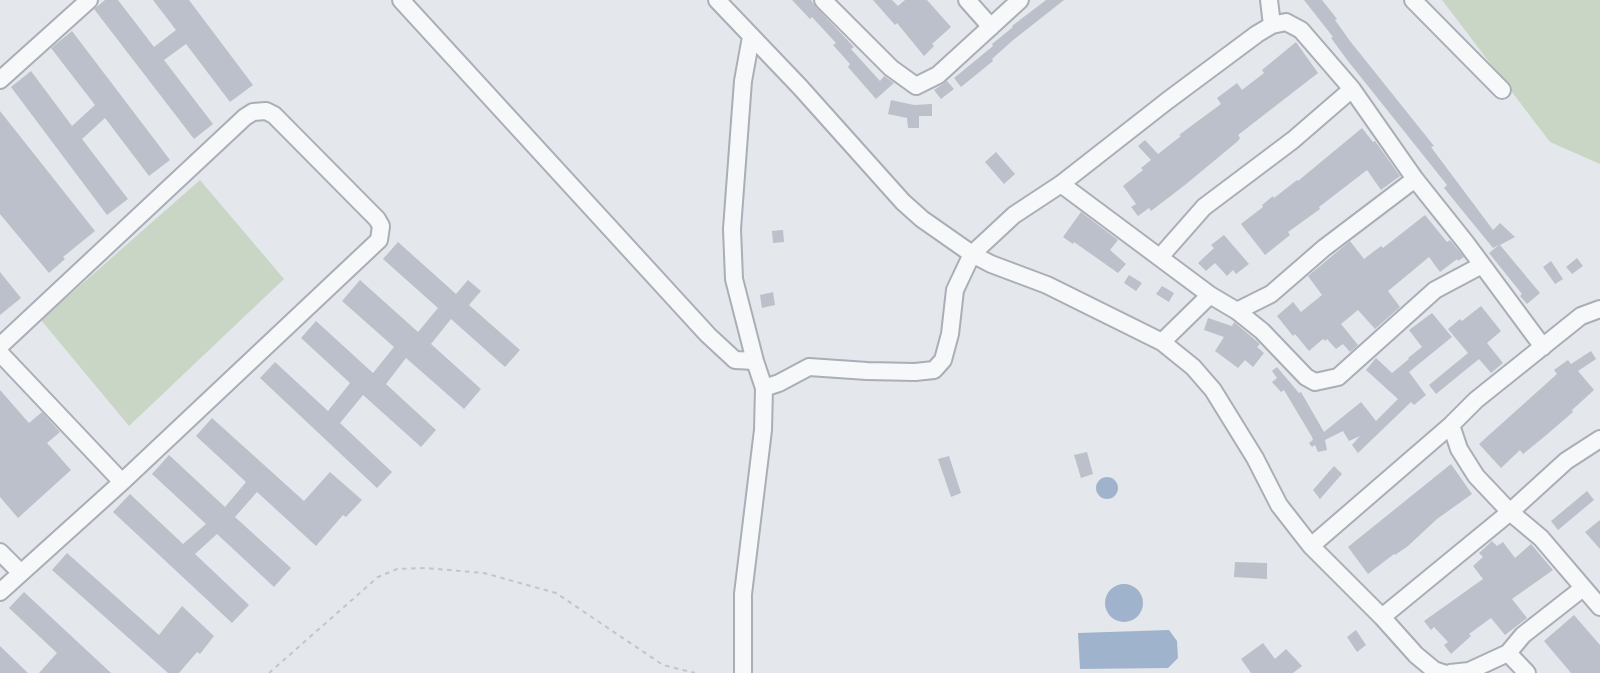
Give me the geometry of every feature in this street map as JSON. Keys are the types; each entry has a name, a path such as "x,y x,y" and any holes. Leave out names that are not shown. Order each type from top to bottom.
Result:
{"street":[{"path":"0,80 89,0"},
{"path":"401,0 708,335 735,360 755,361"},
{"path":"717,0 800,87 903,202 922,219 972,254 991,264 1047,285 1162,342 1193,368 1213,390 1255,458 1279,505 1311,546 1382,617 1416,655 1434,670 1443,673"},
{"path":"823,0 891,68 916,86 938,75 1020,0"},
{"path":"967,0 991,27"},
{"path":"1269,0 1272,25"},
{"path":"1413,0 1502,90"},
{"path":"764,388 779,383 809,367 867,371 934,370 943,360 950,334 954,290 972,254 1014,215 1061,184 1257,34 1272,25 1286,22 1301,30 1352,89 1415,179 1543,347"},
{"path":"743,673 743,594 763,430 764,388 734,279 732,229 743,81 751,37"},
{"path":"1160,257 1204,207 1293,140 1352,89"},
{"path":"0,345 244,117 254,112 266,111 274,115 377,219 381,226 379,240 122,482 0,592"},
{"path":"1237,311 1271,294 1324,248 1415,179"},
{"path":"1061,184 1210,296 1237,311 1262,331 1306,377 1315,382 1338,377 1435,290 1482,265"},
{"path":"1162,342 1210,296"},
{"path":"1311,546 1451,425 1476,400 1581,316 1600,309"},
{"path":"0,353 122,482"},
{"path":"1451,425 1459,449 1476,476 1510,512 1541,538 1600,607"},
{"path":"1382,617 1510,512 1566,461 1600,440"},
{"path":"0,552 21,573"},
{"path":"1450,673 1468,671 1508,652 1523,635 1583,588"},
{"path":"1508,652 1527,673"}],"path":[{"path":"269,673 378,577 397,569 425,568 484,573 556,593 663,665 695,673"}],"green space":[{"path":"1442,0 1600,0 1600,164 1550,142"},
{"path":"200,180 284,279 129,426 41,320"}],"water":[{"path":"1107,477 1115,480 1118,488 1115,496 1107,499 1099,496 1096,488 1099,480"},
{"path":"1124,584 1131,585 1137,590 1142,596 1142,610 1137,616 1131,621 1124,622 1117,621 1111,616 1106,610 1105,603 1106,596 1111,590 1117,585"},
{"path":"1169,630 1177,641 1178,658 1168,668 1080,669 1078,633"}],"building":[{"path":"105,0 118,0 154,47 176,30 153,0 189,0 253,85 230,102 186,44 164,60 213,124 194,139 94,9"},
{"path":"792,0 811,0 854,47 851,49 880,81 884,76 894,83 876,99 848,67 850,64 833,45 836,43 812,17 810,19"},
{"path":"873,0 892,0 898,6 905,0 927,0 951,27 932,44 934,46 924,56 897,23 895,25"},
{"path":"1046,0 1064,0 1012,41 992,59 993,61 961,87 954,78 993,46 992,44 1012,26"},
{"path":"1304,0 1322,0 1350,41 1434,146 1431,147 1493,230 1500,223 1515,237 1500,245 1540,293 1527,304 1520,296 1522,294 1489,253 1499,245 1493,248 1444,188 1447,185 1348,61 1331,38 1333,37"},
{"path":"72,31 170,160 149,176 105,118 82,139 128,199 107,215 11,87 31,71 72,126 95,105 51,48"},
{"path":"1296,42 1318,73 1238,135 1240,138 1238,141 1185,185 1151,211 1149,208 1138,216 1131,207 1136,204 1123,186 1143,170 1141,168 1151,160 1138,146 1145,140 1158,154 1181,136 1179,135 1221,104 1217,98 1237,83 1242,90 1264,73 1262,70"},
{"path":"947,81 954,89 941,99 934,90"},
{"path":"891,100 914,105 932,104 932,116 919,116 919,128 908,128 907,118 888,114"},
{"path":"0,111 95,231 63,257 65,259 49,273 0,214"},
{"path":"1362,128 1373,142 1375,141 1400,176 1381,190 1367,170 1288,232 1290,235 1265,255 1241,224 1273,196 1274,198 1298,181"},
{"path":"996,152 1015,174 1004,184 985,162"},
{"path":"1081,212 1118,240 1110,250 1126,264 1118,273 1074,242 1073,244 1063,237"},
{"path":"1425,215 1447,242 1450,240 1464,257 1458,261 1457,259 1440,272 1429,257 1388,291 1400,307 1375,329 1358,310 1341,324 1358,345 1350,352 1343,344 1336,349 1327,339 1325,341 1323,339 1309,351 1277,316 1293,302 1301,312 1322,295 1308,276 1350,241 1364,259 1381,246 1383,248"},
{"path":"783,230 784,242 773,243 772,231"},
{"path":"1224,235 1249,264 1236,274 1233,270 1227,276 1215,263 1206,271 1198,263 1214,248 1211,245"},
{"path":"398,242 456,294 468,280 481,291 469,305 520,350 505,367 451,319 431,344 481,389 464,409 406,358 386,384 436,430 421,447 363,395 340,423 392,472 377,488 260,378 275,362 328,411 350,383 301,338 316,321 373,373 394,347 342,301 360,280 418,332 438,308 383,259"},
{"path":"1577,258 1583,266 1572,274 1566,267"},
{"path":"1551,261 1563,279 1555,284 1543,267"},
{"path":"0,272 21,298 0,315"},
{"path":"1129,275 1142,283 1136,291 1124,283"},
{"path":"1162,286 1174,293 1169,302 1156,294"},
{"path":"773,292 775,305 762,308 760,295"},
{"path":"1481,306 1501,331 1487,343 1503,363 1491,373 1479,359 1436,394 1429,385 1468,353 1448,329"},
{"path":"1432,313 1452,337 1409,372 1426,395 1414,405 1411,402 1358,453 1352,445 1360,436 1349,441 1343,431 1325,440 1327,450 1318,452 1315,445 1312,447 1309,443 1313,440 1312,437 1284,390 1281,392 1272,382 1277,378 1272,371 1277,367 1299,393 1301,392 1324,432 1361,402 1376,421 1398,399 1366,370 1376,358 1392,373 1409,359 1422,347 1409,330"},
{"path":"1208,318 1232,326 1234,322 1260,344 1257,347 1264,353 1253,367 1245,360 1238,368 1215,351 1224,337 1204,330"},
{"path":"1591,351 1596,359 1578,371 1594,390 1544,437 1523,454 1520,450 1501,468 1479,444 1557,374 1554,370 1568,360 1571,364"},
{"path":"0,390 29,423 42,412 60,432 47,443 71,470 18,518 0,497"},
{"path":"212,418 304,501 330,472 362,500 346,517 343,515 316,546 257,492 235,517 291,568 274,587 217,534 195,554 249,605 232,623 113,512 130,494 183,544 206,524 152,474 169,455 225,507 246,482 196,436"},
{"path":"1087,452 1093,474 1081,478 1074,455"},
{"path":"949,456 961,493 951,497 938,459"},
{"path":"1451,464 1472,494 1437,519 1408,546 1368,574 1348,547"},
{"path":"1334,466 1342,474 1320,499 1313,490"},
{"path":"1587,491 1594,500 1558,530 1551,521"},
{"path":"1600,520 1600,549 1585,532"},
{"path":"1492,541 1497,546 1503,542 1515,558 1531,544 1553,570 1512,599 1527,618 1505,635 1491,618 1469,634 1471,636 1451,654 1444,645 1448,642 1434,627 1431,630 1424,621 1483,579 1473,566 1483,557 1479,553"},
{"path":"67,553 159,635 182,606 214,636 200,654 197,652 179,673 168,673 52,570"},
{"path":"1235,562 1267,563 1267,579 1234,577"},
{"path":"24,592 111,673 39,673 57,653 9,608"},
{"path":"1574,615 1600,645 1600,673 1571,673 1544,641"},
{"path":"1356,630 1366,645 1357,652 1347,637"},
{"path":"1263,643 1275,659 1286,649 1302,666 1293,673 1251,673 1241,659"},
{"path":"0,646 28,673 0,673"}]}
